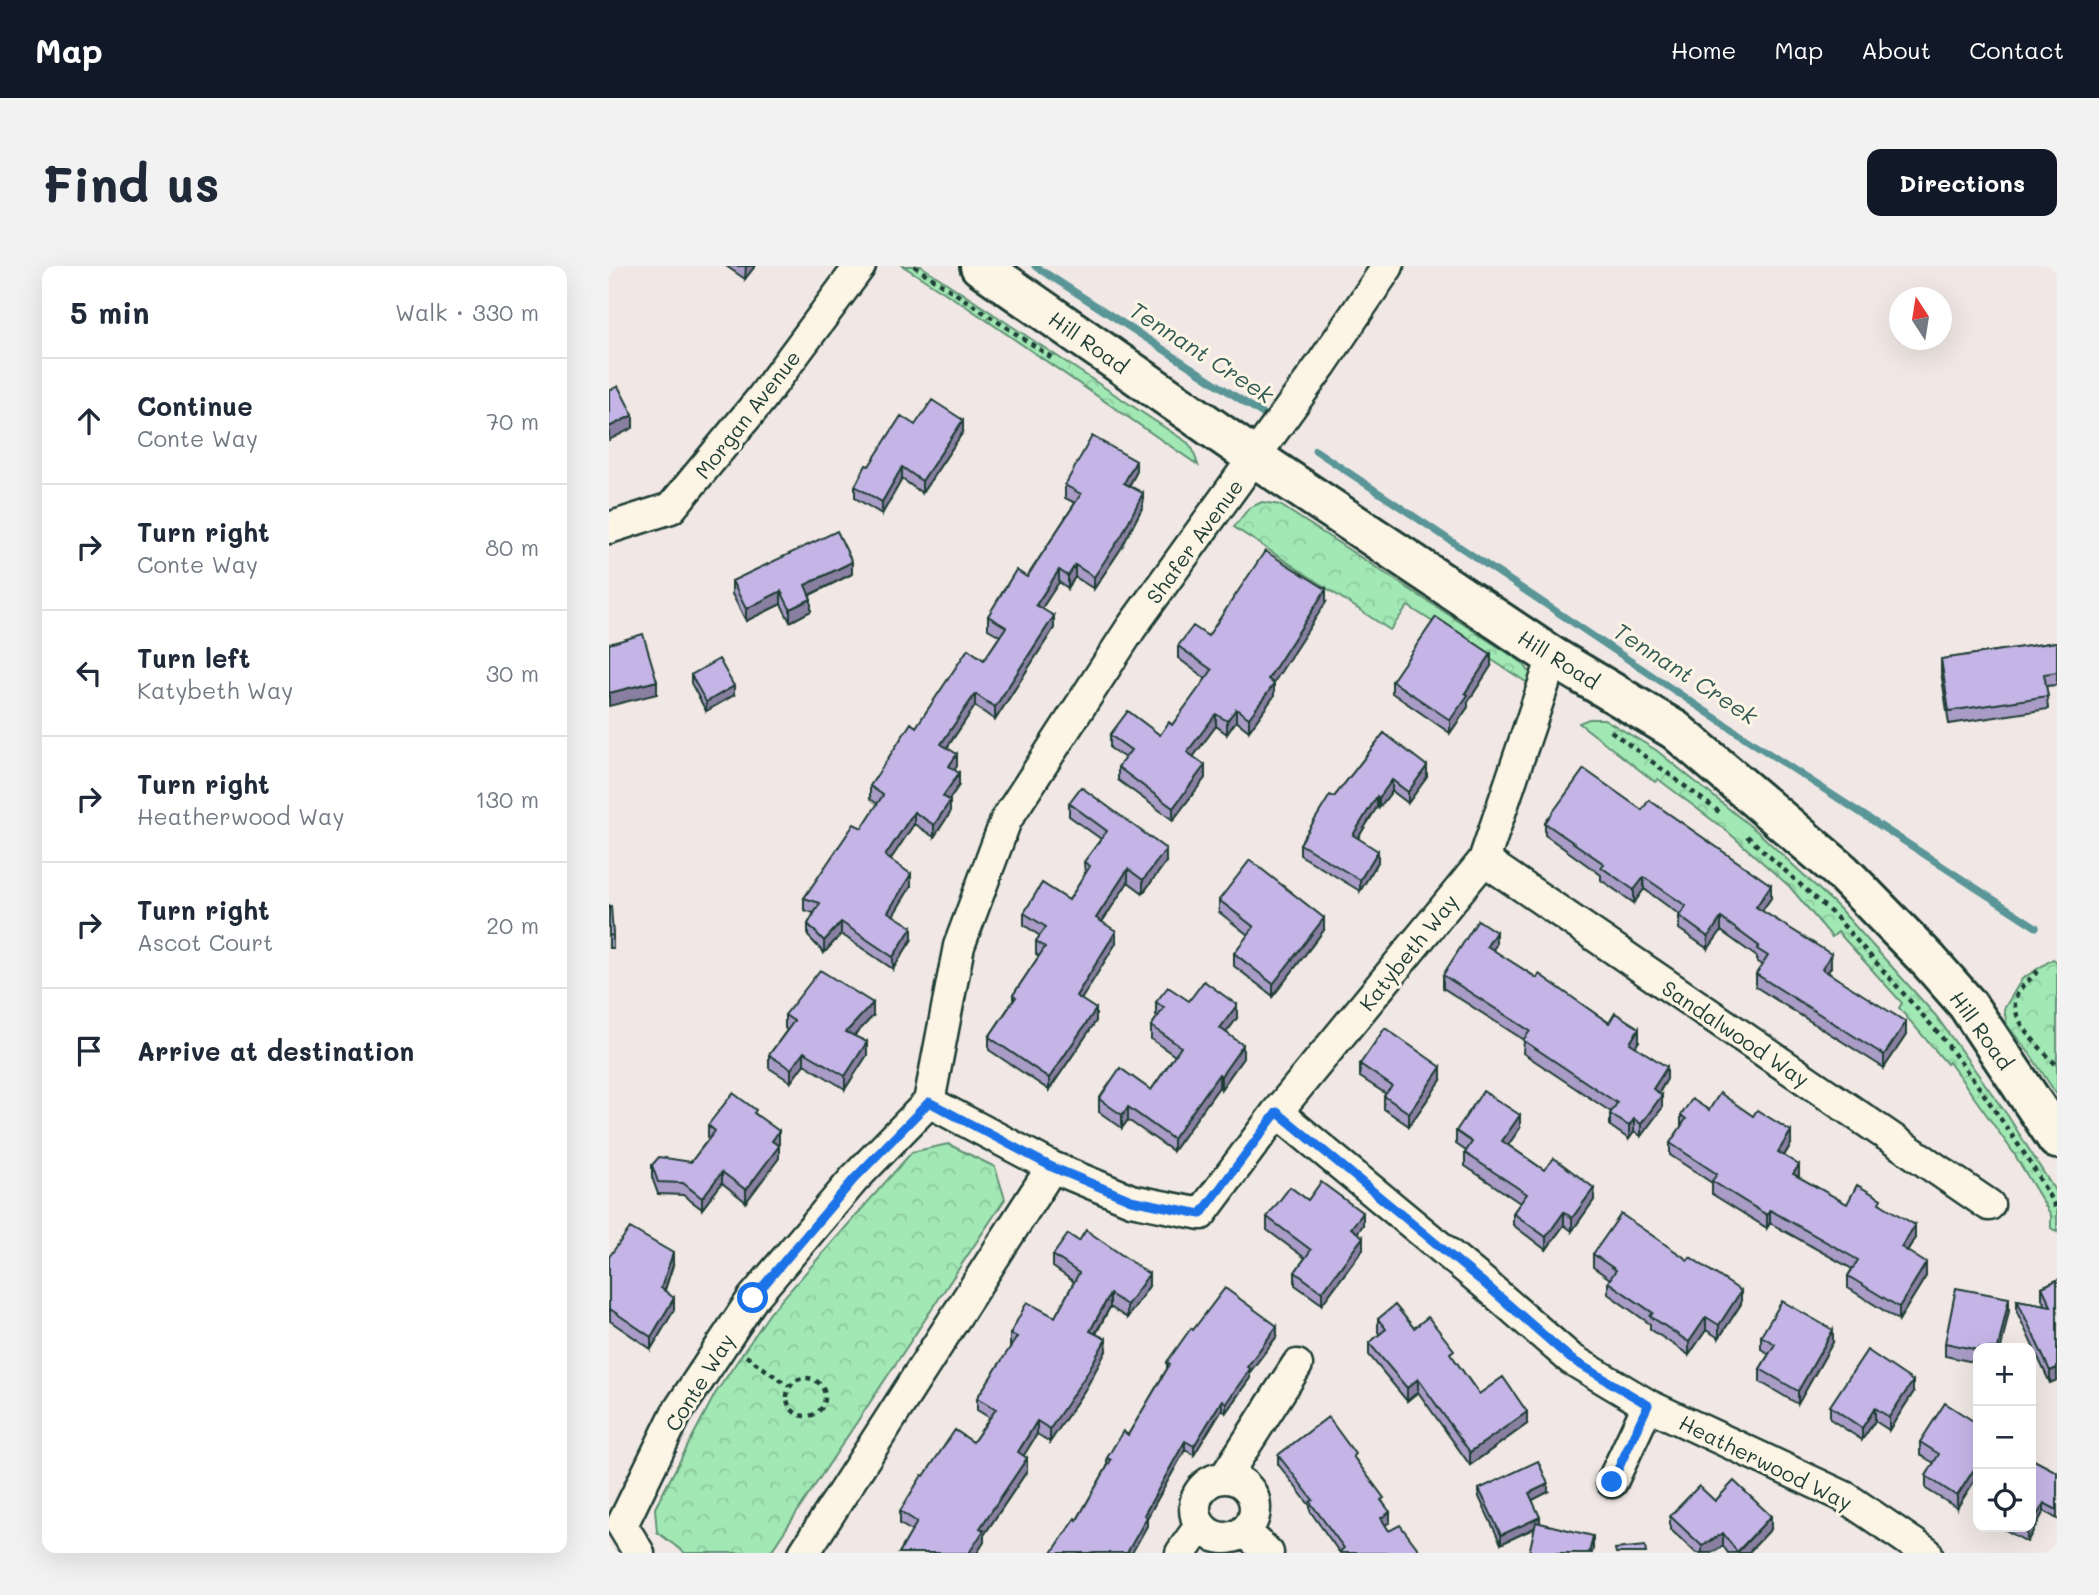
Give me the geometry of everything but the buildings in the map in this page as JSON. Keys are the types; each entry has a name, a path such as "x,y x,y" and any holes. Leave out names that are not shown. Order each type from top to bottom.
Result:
{"main road":[{"name":"Hill Road","path":"980,266 1254,457 1553,657 1675,730 1842,872 1929,961 1967,1004 2057,1139"}],"street":[{"name":"Morgan Avenue","path":"609,528 671,508 761,399 860,266"},
{"name":"Shafer Avenue","path":"929,1102 958,946 1006,820 1131,628 1321,365 1388,266"},
{"name":"Katybeth Way","path":"1052,1167 1131,1200 1201,1214 1277,1112 1484,860 1553,657"},
{"name":"Sandalwood Way","path":"1484,860 1989,1205"},
{"path":"804,1553 1052,1167 929,1102"},
{"name":"Conte Way","path":"639,1553 622,1525 676,1414 753,1298 854,1179 929,1102"},
{"name":"Heatherwood Way","path":"1277,1112 1571,1359 1648,1405 1846,1497 1927,1553"},
{"path":"1226,1477 1297,1366"},
{"path":"1612,1482 1648,1405"},
{"path":"1226,1477 1237,1479 1246,1485 1254,1497 1256,1510 1245,1531 1227,1538 1207,1533 1195,1516 1195,1501 1199,1491 1206,1483 1226,1477"},
{"path":"1181,1553 1200,1526"},
{"path":"1245,1531 1268,1553"}],"path":[{"path":"2038,971 2017,994 2014,1006 2017,1019 2057,1066"},
{"path":"745,1356 789,1386"},
{"path":"807,1377 817,1381 824,1389 822,1408 814,1415 804,1417 795,1414 788,1406 786,1396 789,1386 807,1377"}],"green space":[{"path":"903,266 921,266 1188,443 1198,465 970,309"},
{"path":"1262,502 1280,505 1523,663 1535,680 1537,689 1408,606 1390,630 1234,527 1249,508"},
{"path":"1589,719 1604,719 1656,750 1759,833 1838,907 1936,1016 2008,1116 2057,1194 2057,1232 2051,1228 2051,1215 2013,1152 1949,1062 1947,1064 1899,1008 1902,1003 1838,932 1832,937 1789,886 1728,832 1658,779 1655,782 1579,723"},
{"path":"2053,959 2057,962 2057,1095 2007,1025 2004,1009 2022,979"},
{"path":"948,1144 995,1167 1005,1199 770,1553 685,1553 657,1532 655,1508 715,1394 770,1313 912,1152"}],"waterway":[{"name":"Tennant Creek","path":"1035,266 1272,420"},
{"name":"Tennant Creek","path":"1315,450 1756,745 2036,927"}],"route":[{"path":"753,1298 854,1179 929,1102 1052,1167 1131,1200 1201,1214 1277,1112 1485,1284 1571,1359 1648,1405 1612,1482"}]}
